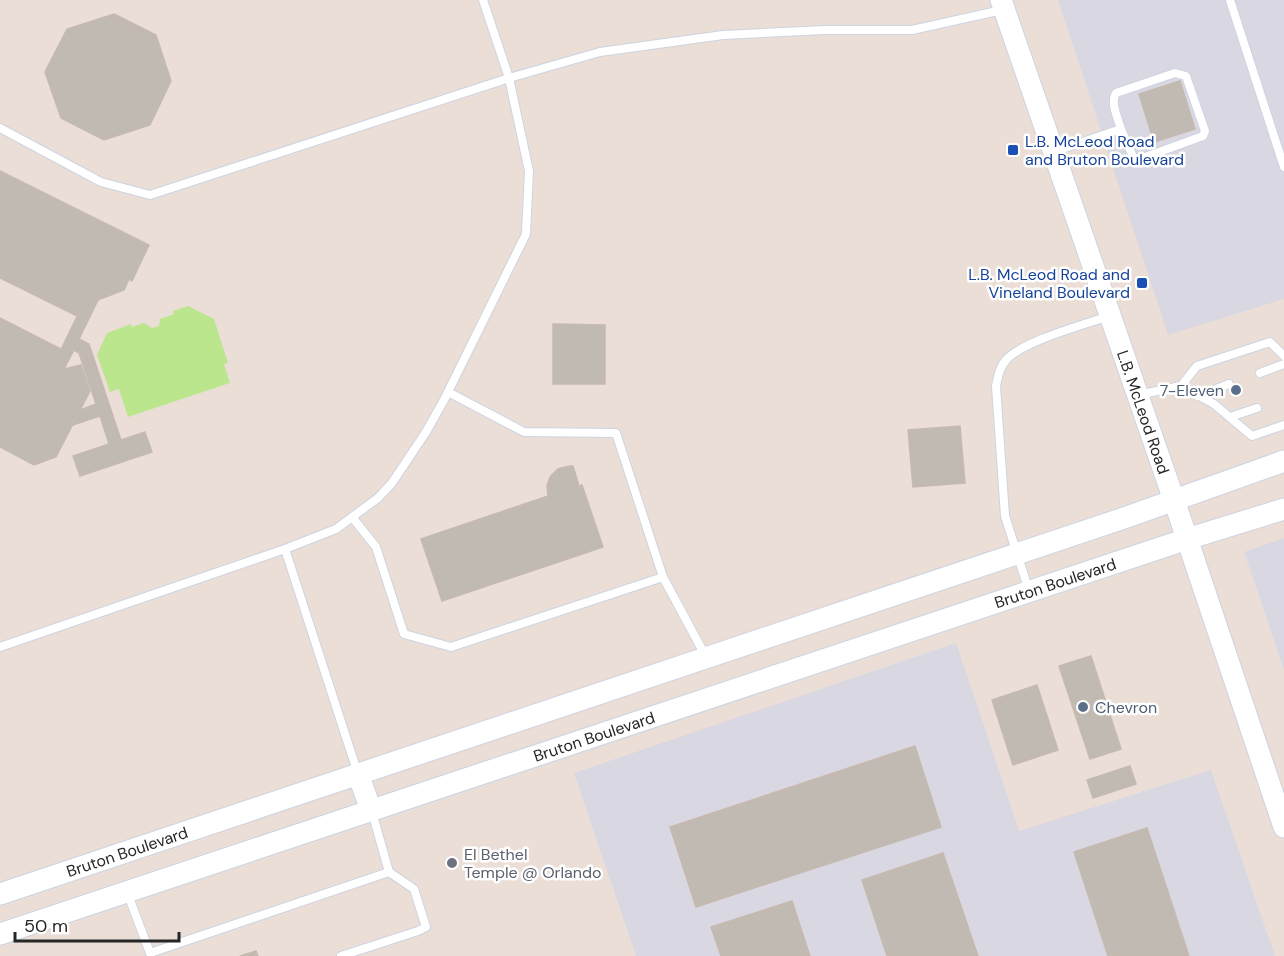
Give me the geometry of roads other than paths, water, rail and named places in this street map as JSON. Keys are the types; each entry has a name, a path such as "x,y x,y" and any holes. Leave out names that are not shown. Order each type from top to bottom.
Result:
{"street":[{"name":"L.B. McLeod Road","path":"1003,5 1284,827"},
{"name":"Bruton Boulevard","path":"0,894 1174,500 1284,461"},
{"name":"Bruton Boulevard","path":"0,934 1187,539 1284,509"},
{"path":"358,774 371,810"}],"lane":[{"path":"0,647 285,549 336,529 378,498 392,483 426,432 448,392 526,234 529,171 509,78 483,0"},
{"path":"1230,0 1284,166"},
{"path":"0,128 101,182 150,195 509,78 600,52 723,35 825,30 912,30 1003,5"},
{"path":"1175,73 1186,76 1205,131 1203,136 1140,159 1134,159 1121,129 1113,102 1116,93 1175,73"},
{"path":"1053,152 1121,129"},
{"path":"1029,592 1005,516 996,386 999,372 1006,360 1021,348 1110,316"},
{"path":"1137,396 1181,386 1197,366 1270,342 1284,356"},
{"path":"1260,373 1284,364"},
{"path":"1198,396 1229,384"},
{"path":"1181,386 1214,404 1252,436 1284,425"},
{"path":"448,392 524,432 616,433 663,577 706,657"},
{"path":"1230,417 1257,408"},
{"path":"352,517 376,547 404,634 451,647 663,577"},
{"path":"285,549 358,774"},
{"path":"342,956 418,932 426,927 414,889 389,872 371,810"},
{"path":"127,891 146,955 389,872"}],"place":[{"name":"L.B. McLeod Road and Bruton Boulevard","path":"1013,150"},
{"name":"L.B. McLeod Road and Vineland Boulevard","path":"1142,283"},
{"name":"7-Eleven","path":"1236,390"},
{"name":"Chevron","path":"1083,707"},
{"name":"El Bethel Temple @ Orlando","path":"452,863"}]}
